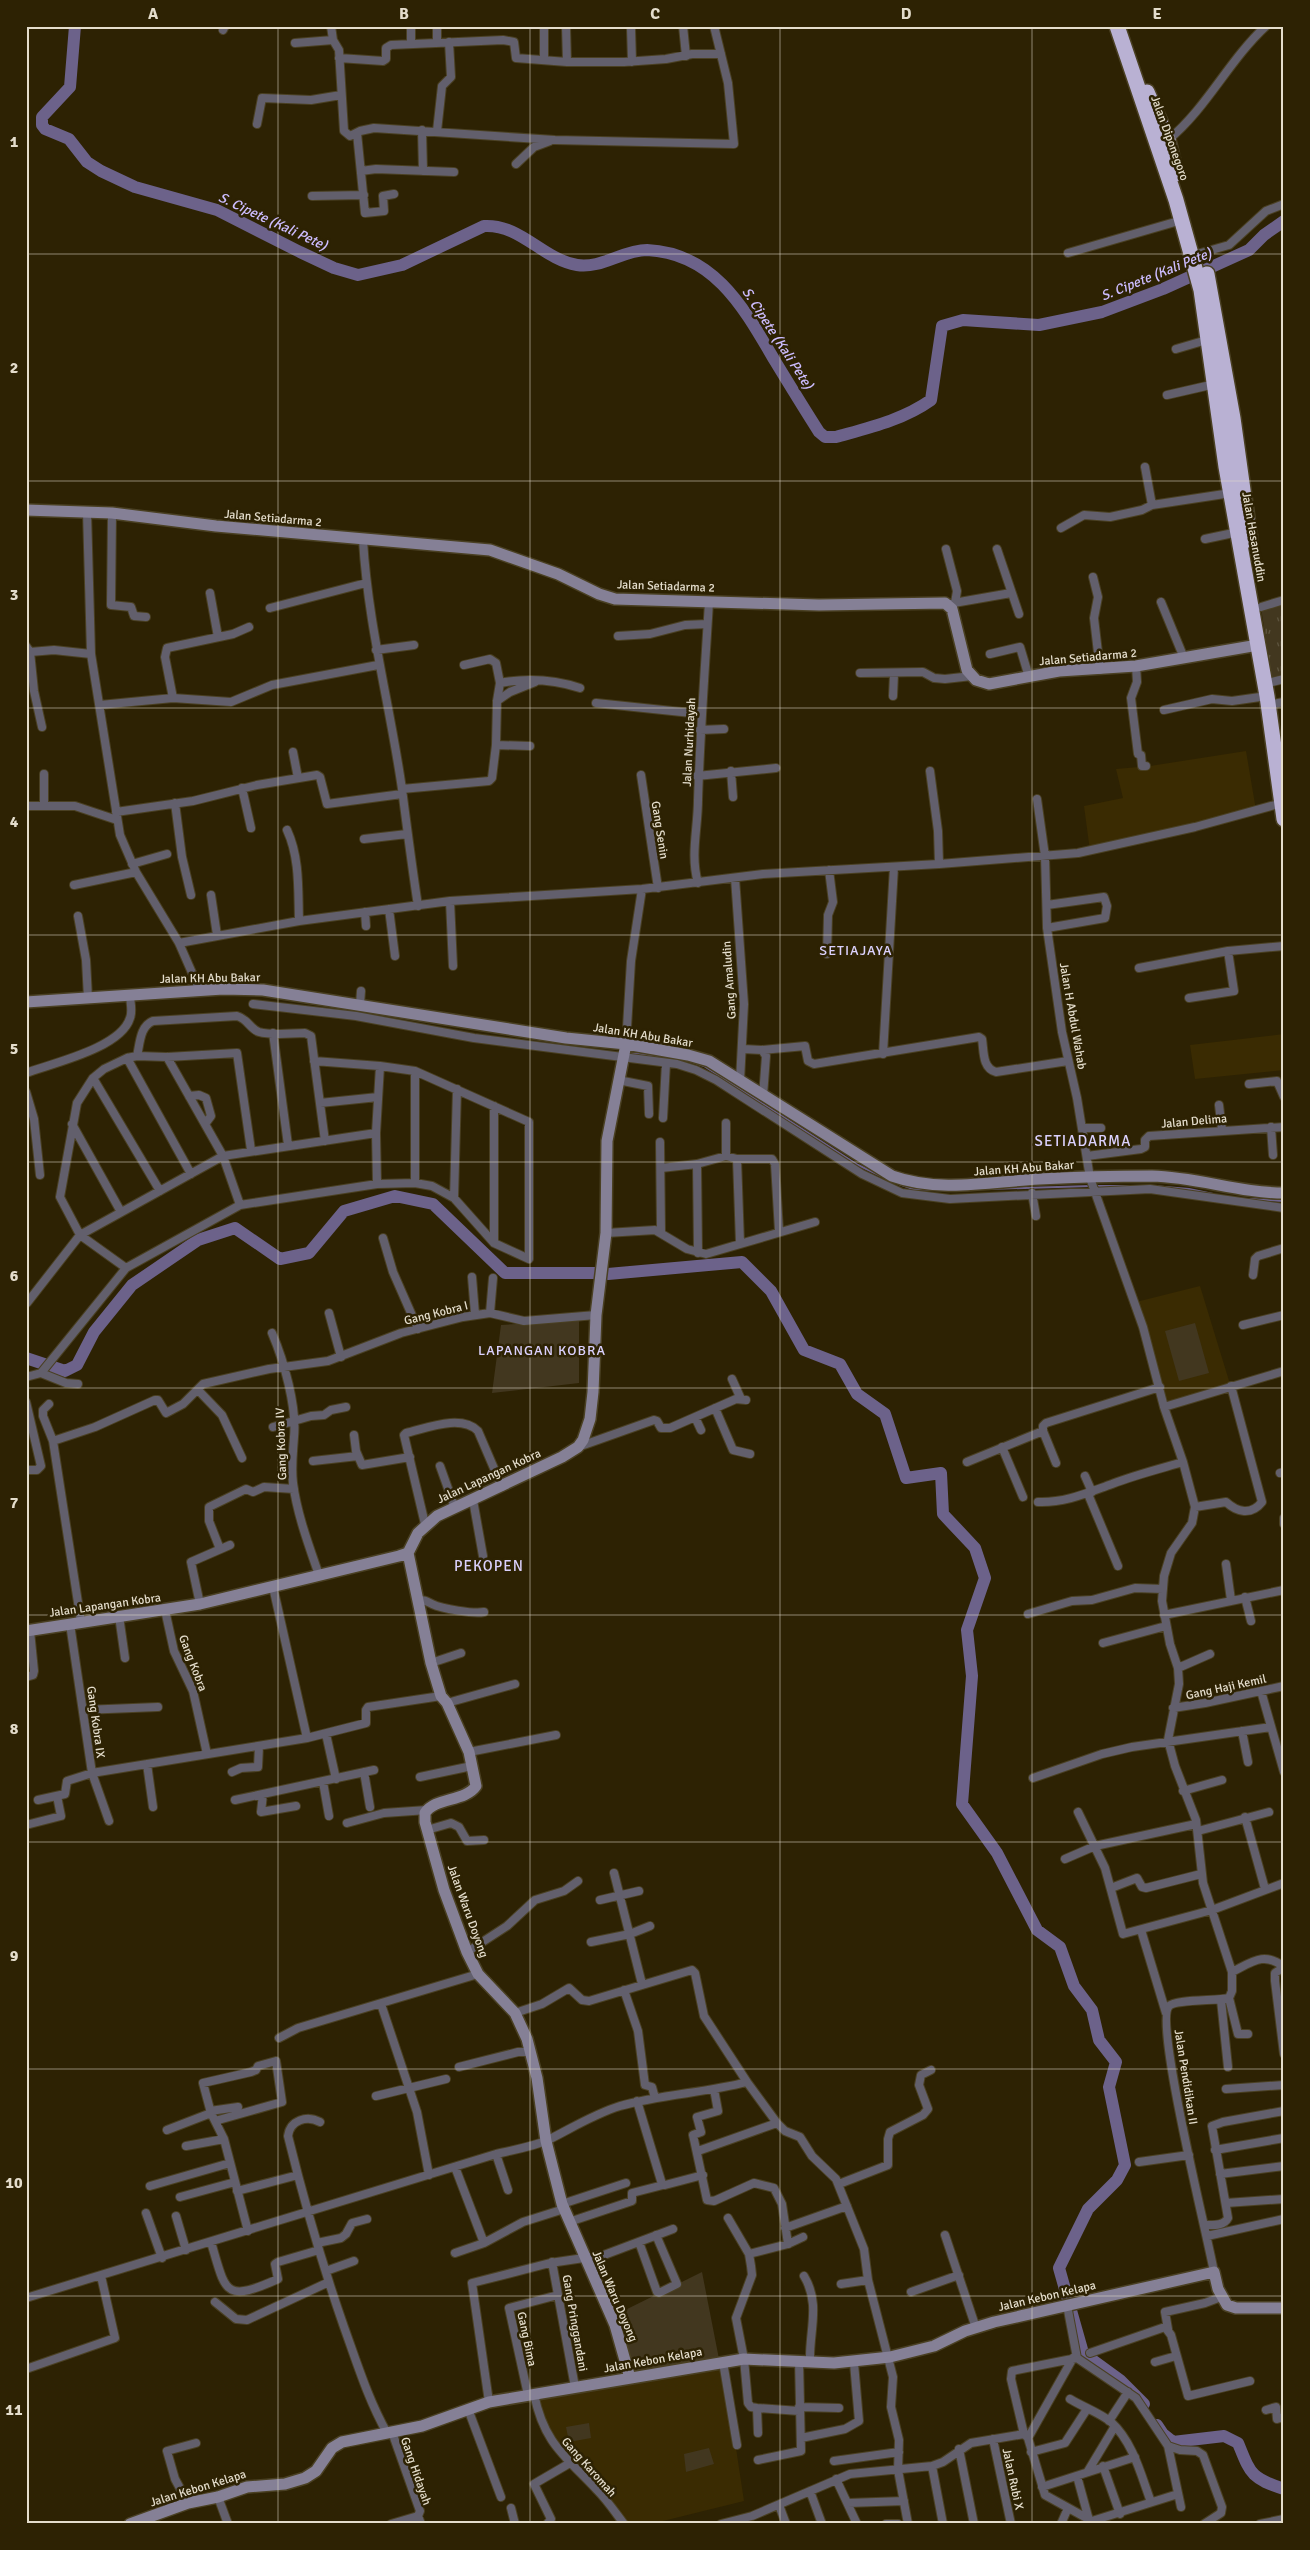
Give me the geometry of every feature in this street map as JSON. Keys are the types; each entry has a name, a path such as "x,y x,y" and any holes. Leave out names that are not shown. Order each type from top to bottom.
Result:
{"highway":[{"name":"Jalan Diponegoro","path":"1117,26 1162,142"},
{"name":"Jalan Diponegoro","path":"1125,26 1186,219 1200,257"},
{"name":"Jalan Hasanuddin","path":"1200,257 1276,693 1284,780"},
{"name":"Jalan Hasanuddin","path":"1206,292 1215,384 1231,492 1258,645 1276,693 1284,819"}],"street":[{"path":"331,26 339,58 344,132 350,136 360,131 374,128 555,140 734,144 730,94 714,26"},
{"path":"411,26 411,44"},
{"path":"437,26 437,43"},
{"path":"544,26 544,60"},
{"path":"566,26 567,62"},
{"path":"683,26 686,56"},
{"path":"1162,142 1214,90 1242,51 1266,26"},
{"path":"631,28 632,62"},
{"path":"295,43 333,40"},
{"path":"339,58 383,61 386,59 386,48 389,46 449,42 512,41 516,58 567,62 632,62 721,54"},
{"path":"437,131 442,86 451,77 449,42"},
{"path":"258,124 262,98 311,100 341,95"},
{"path":"422,130 423,171"},
{"path":"357,134 366,213 384,211 383,196 394,194"},
{"path":"516,164 534,147 555,140"},
{"path":"361,171 376,169 454,172"},
{"path":"312,196 364,196"},
{"path":"1200,257 1229,244 1266,211 1284,204"},
{"path":"1068,253 1186,219"},
{"path":"1176,349 1210,339"},
{"path":"1167,395 1215,384"},
{"path":"1145,467 1152,505"},
{"path":"1061,528 1084,515 1116,516 1142,510 1152,505 1231,492"},
{"name":"Jalan Setiadarma 2","path":"26,510 112,513 187,523 490,550 558,574 609,598 820,605 952,604"},
{"path":"87,512 91,654 116,816 132,864 179,943 200,991"},
{"path":"112,513 111,606 131,607 135,617 146,617"},
{"path":"1204,538 1238,532"},
{"path":"363,540 366,583 378,665 402,792 418,906"},
{"path":"860,673 894,674 923,672 934,678 945,679 972,676 962,657 952,604 956,591 946,549"},
{"path":"997,549 1019,614"},
{"path":"1093,577 1098,597 1094,618 1100,670"},
{"path":"270,608 366,583"},
{"path":"210,593 218,637"},
{"path":"952,604 1011,593"},
{"path":"1261,607 1284,600"},
{"name":"Jalan Nurhidayah","path":"698,883 693,858 709,602"},
{"path":"1161,602 1184,658"},
{"path":"618,636 650,634 684,625 708,624"},
{"path":"172,698 166,650 249,628"},
{"path":"376,650 414,645"},
{"name":"Jalan Setiadarma 2","path":"972,676 989,684 1059,671 1100,670 1136,666 1258,645"},
{"path":"990,654 1020,647 1029,677"},
{"path":"42,727 28,650 54,650 91,654"},
{"path":"26,806 75,806 116,816 242,788 319,775 327,804 489,780 494,774 497,701 500,683 496,663 490,658 464,664"},
{"path":"100,705 172,698 231,702 272,685 378,665"},
{"path":"1136,666 1137,682 1131,698 1138,754 1141,755 1142,766 1146,766"},
{"path":"893,696 894,674"},
{"path":"500,683 516,680 559,682 580,688"},
{"path":"497,701 510,692 538,681"},
{"path":"1164,710 1212,699 1232,701 1276,693"},
{"path":"596,703 701,714"},
{"path":"700,730 724,729"},
{"path":"496,745 530,746"},
{"path":"293,752 298,778"},
{"path":"697,776 776,768"},
{"path":"930,771 938,831 939,864"},
{"path":"730,772 733,798"},
{"path":"44,774 44,806"},
{"name":"Gang Senin","path":"641,775 658,888"},
{"path":"242,788 251,828"},
{"name":"Jalan H Abdul Wahab","path":"1037,799 1045,856 1047,928 1068,1061 1093,1186 1143,1327 1164,1407 1183,1462 1195,1507"},
{"path":"175,803 182,857 191,895"},
{"path":"179,943 299,921 450,901 658,888 735,878 829,870 939,864 1078,853 1134,842 1282,803"},
{"path":"287,830 292,841 298,868 299,921"},
{"path":"364,839 407,834"},
{"path":"132,864 167,854"},
{"path":"883,1054 894,867"},
{"path":"827,954 828,915 833,902 829,870"},
{"path":"74,885 136,872"},
{"name":"Gang Amaludin","path":"735,878 744,1004 740,1081"},
{"path":"578,1447 585,1434 592,1405 596,1315 606,1233 607,1150 618,1080 626,1044 631,961 642,889"},
{"path":"211,895 217,935"},
{"path":"1046,905 1104,897 1107,906 1105,918 1047,928"},
{"path":"450,901 453,966"},
{"path":"389,909 395,956"},
{"path":"366,912 366,926"},
{"path":"78,916 86,960 88,998"},
{"path":"1139,968 1228,951 1284,946"},
{"path":"1189,998 1234,991 1228,951"},
{"name":"Jalan KH Abu Bakar","path":"26,1002 200,991 264,990 438,1016 566,1038 626,1044 709,1061 892,1176 912,1183 936,1186 1093,1186 1180,1178 1284,1193"},
{"path":"360,1004 361,991"},
{"path":"26,1073 82,1054 118,1035 130,1019 130,995"},
{"path":"253,1004 404,1024 474,1038 666,1063 696,1070 716,1080 862,1174 902,1193 950,1199 1093,1186 1167,1190 1220,1201 1284,1208"},
{"path":"404,1024 407,1012"},
{"path":"137,1056 144,1028 146,1024 153,1021 237,1016 243,1018 252,1029 260,1032 305,1033 311,1036 325,1141"},
{"path":"435,1030 438,1016"},
{"path":"273,1033 288,1146"},
{"path":"743,1049 762,1050 805,1046 808,1061 814,1064 979,1037 982,1039 986,1066 989,1070 996,1072 1068,1061"},
{"path":"762,1050 766,1056 763,1096"},
{"path":"126,1268 80,1235 60,1197 77,1103 93,1078 104,1069 127,1058 137,1056 167,1057 237,1053 251,1150"},
{"path":"167,1057 223,1156 240,1205"},
{"path":"127,1058 191,1174"},
{"path":"26,1377 42,1372 126,1268 240,1205 377,1184 415,1183 438,1188 454,1198 494,1243 529,1259 530,1125 526,1119 415,1071 380,1066 314,1061"},
{"path":"664,1118 666,1063"},
{"path":"377,1184 376,1134 380,1066"},
{"path":"415,1071 415,1183"},
{"path":"93,1078 160,1191"},
{"path":"618,1080 648,1086 649,1114"},
{"path":"1249,1084 1277,1081 1284,1097"},
{"path":"454,1198 457,1089"},
{"path":"26,1092 34,1118 40,1175"},
{"path":"189,1096 199,1095 206,1098 210,1116 206,1124"},
{"path":"320,1103 378,1097"},
{"path":"1219,1105 1222,1130"},
{"path":"494,1106 494,1243"},
{"path":"726,1123 726,1156"},
{"path":"72,1124 121,1212"},
{"name":"Jalan Delima","path":"1087,1156 1144,1148 1146,1138 1149,1136 1284,1127"},
{"path":"1082,1128 1101,1128"},
{"path":"1271,1128 1273,1155"},
{"path":"27,1303 80,1235 223,1156 251,1150 376,1134"},
{"path":"660,1142 661,1232"},
{"path":"661,1168 697,1164 726,1156 737,1159 774,1160 779,1231"},
{"path":"737,1159 740,1243"},
{"path":"697,1164 698,1253"},
{"path":"1032,1193 1036,1216"},
{"path":"606,1233 655,1230 686,1249 698,1253 715,1252 779,1231 815,1222"},
{"path":"383,1238 393,1272 418,1328"},
{"path":"1253,1275 1255,1259 1258,1256 1284,1248"},
{"path":"472,1277 475,1314"},
{"path":"490,1313 493,1278"},
{"name":"Gang Kobra I","path":"53,1441 95,1427 155,1400 158,1400 166,1413 169,1412 183,1404 204,1384 269,1369 286,1368 341,1356 389,1337 475,1314 490,1313 524,1320 596,1315"},
{"path":"329,1314 341,1356"},
{"path":"1243,1325 1284,1315"},
{"name":"Gang Kobra IV","path":"272,1333 286,1368 294,1437 291,1449 294,1489 319,1575"},
{"path":"1164,1407 1284,1371"},
{"path":"42,1372 66,1383 78,1384"},
{"path":"578,1447 654,1420 657,1420 664,1428 679,1425 715,1408 743,1400 732,1379"},
{"path":"1228,2067 1224,2036 1225,1999 1232,1991 1232,1972 1201,1874 1197,1827 1183,1790 1168,1740 1178,1684 1178,1668 1166,1626 1162,1601 1164,1576 1171,1553 1192,1523 1195,1507 1226,1502 1235,1510 1241,1512 1259,1506 1262,1502 1230,1386"},
{"path":"1056,1463 1043,1431 1043,1426 1046,1423 1160,1387"},
{"path":"198,1390 222,1415 242,1458"},
{"path":"26,1402 41,1466 38,1470 26,1470"},
{"name":"Gang Kobra IX","path":"49,1404 44,1410 43,1416 53,1441 76,1623 83,1710 92,1773 109,1821"},
{"path":"273,1427 324,1415 332,1410 346,1407"},
{"path":"715,1408 733,1450 750,1454"},
{"path":"695,1417 701,1430"},
{"path":"347,1823 384,1813 426,1810 474,1789 469,1752 444,1699 430,1663 408,1553 425,1524 404,1435 406,1432 464,1422 473,1425 478,1431 502,1487"},
{"path":"967,1462 1043,1431"},
{"path":"354,1435 358,1456 362,1465 410,1456"},
{"name":"Jalan Lapangan Kobra","path":"425,1524 502,1487 578,1447"},
{"path":"1002,1447 1024,1497"},
{"path":"313,1461 358,1456"},
{"path":"1038,1502 1056,1503 1183,1462"},
{"path":"440,1466 455,1508"},
{"path":"1085,1476 1118,1566"},
{"path":"220,1549 209,1521 207,1509 209,1506 246,1489 253,1492 264,1487 294,1489"},
{"path":"473,1500 483,1556"},
{"path":"1284,1518 1284,1524"},
{"path":"200,1604 190,1562 230,1545"},
{"name":"Jalan Lapangan Kobra","path":"28,1631 200,1604 388,1560 408,1553"},
{"path":"1226,1564 1232,1600"},
{"path":"273,1587 307,1738"},
{"path":"1028,1614 1072,1601 1092,1600 1136,1588 1164,1589"},
{"path":"1164,1616 1284,1590"},
{"path":"1245,1597 1251,1621"},
{"path":"418,1600 426,1600 433,1605 470,1612 484,1612"},
{"name":"Gang Kobra","path":"165,1610 174,1651 193,1691 207,1754"},
{"path":"119,1616 125,1658"},
{"path":"1104,1644 1166,1626"},
{"path":"26,1677 34,1673 28,1631"},
{"path":"430,1663 461,1653"},
{"path":"1178,1668 1210,1654"},
{"path":"38,1800 65,1794 67,1781 92,1773 307,1738 366,1724 366,1710 368,1707 444,1699 515,1684"},
{"name":"Gang Haji Kemil","path":"1173,1708 1284,1686"},
{"path":"1261,1691 1270,1727 1282,1758 1284,1772"},
{"path":"83,1710 158,1707"},
{"path":"1033,1778 1102,1754 1168,1740 1270,1727"},
{"path":"1242,1731 1248,1762"},
{"path":"326,1734 336,1779"},
{"path":"469,1752 556,1735"},
{"path":"232,1772 241,1768 258,1767 259,1746"},
{"path":"147,1764 153,1807"},
{"path":"420,1777 472,1766"},
{"path":"235,1800 374,1770"},
{"path":"364,1772 370,1807"},
{"path":"1183,1790 1222,1780"},
{"path":"324,1782 328,1816"},
{"path":"262,1794 261,1812 296,1806"},
{"path":"26,1825 61,1816 57,1796"},
{"name":"Jalan Waru Doyong","path":"426,1810 425,1822 444,1890 467,1952 478,1974 515,2013 531,2052 546,2141 563,2206 617,2331 630,2378"},
{"path":"1078,1812 1095,1846 1111,1888 1123,1934 1212,1910 1284,1883"},
{"path":"1066,1859 1095,1846 1269,1812"},
{"path":"1245,1817 1264,1889"},
{"path":"427,1830 452,1823 459,1827 467,1841 484,1840"},
{"path":"614,1873 642,1984"},
{"path":"1111,1888 1137,1878 1142,1887 1146,1888 1201,1874"},
{"path":"467,1952 507,1926 535,1900 564,1891 578,1881"},
{"path":"600,1900 639,1891"},
{"path":"591,1942 630,1934 650,1926"},
{"name":"Jalan Pendidikan II","path":"1141,1930 1166,2012 1173,2076 1214,2272"},
{"path":"1232,1972 1266,1958 1274,1959 1284,1967 1275,1973 1284,2054"},
{"path":"515,2013 548,2001 569,1988 582,2000 589,2001 692,1970 695,1973 704,2016 747,2082 777,2123 785,2131 800,2137 812,2156 839,2184 867,2258 868,2280 890,2357 894,2377 891,2407 899,2440 898,2470 908,2524"},
{"path":"279,2038 298,2028 478,1974"},
{"path":"624,1990 638,2031 644,2084 652,2087 654,2098"},
{"path":"1166,2012 1170,2006 1177,2002 1225,1999"},
{"path":"1225,1999 1238,2034"},
{"path":"381,2004 410,2087 417,2112 429,2175"},
{"path":"1224,2036 1248,2034"},
{"path":"459,2067 518,2052 531,2052"},
{"path":"215,2121 282,2102 276,2061 260,2064 254,2070 204,2082 211,2112 215,2121 224,2138 248,2231"},
{"path":"839,2184 888,2165 888,2139 890,2132 923,2115 928,2109 918,2081 921,2075 931,2070"},
{"path":"376,2096 446,2079"},
{"path":"26,2298 162,2258 496,2154 546,2141 601,2112 637,2101 747,2082"},
{"path":"1226,2089 1284,2085"},
{"path":"714,2089 718,2111 697,2117 701,2132 693,2135 707,2197 710,2201 754,2183 776,2189 782,2204 788,2244"},
{"path":"637,2101 656,2168 663,2185"},
{"path":"167,2130 211,2112 238,2107"},
{"path":"1205,2225 1219,2224 1226,2221 1226,2203 1213,2124 1284,2111"},
{"name":"Gang Hidayah","path":"320,2122 314,2118 304,2119 295,2123 288,2131 307,2212 366,2390 389,2433 420,2511 420,2520"},
{"path":"698,2151 777,2123"},
{"path":"186,2146 224,2138"},
{"path":"1216,2150 1284,2138"},
{"path":"496,2154 508,2190"},
{"path":"1139,2162 1189,2155"},
{"path":"150,2186 230,2163"},
{"path":"1220,2174 1284,2166"},
{"path":"455,2167 484,2243"},
{"path":"237,2191 298,2175"},
{"path":"569,2222 632,2201 632,2193 703,2175"},
{"path":"180,2197 235,2182"},
{"path":"455,2253 484,2243 523,2222 626,2183"},
{"path":"1226,2203 1284,2199"},
{"path":"785,2228 847,2206"},
{"path":"146,2214 162,2258"},
{"path":"176,2216 186,2250"},
{"path":"728,2218 749,2254 752,2275 736,2318 744,2359 748,2403 751,2407 757,2408 839,2408"},
{"path":"211,2242 223,2282 230,2290 238,2293 278,2280 275,2264 341,2238 346,2234 352,2223 366,2219"},
{"path":"1207,2236 1284,2219"},
{"path":"489,2402 472,2283 552,2262 616,2252 674,2229"},
{"path":"639,2242 659,2293 677,2284 656,2235"},
{"path":"945,2235 976,2328"},
{"path":"749,2254 788,2244 803,2237"},
{"path":"326,2272 354,2261"},
{"name":"Gang Pringgandani","path":"552,2262 575,2387"},
{"path":"1214,2272 1219,2293"},
{"name":"Jalan Kebon Kelapa","path":"130,2524 188,2503 218,2497 255,2485 285,2484 305,2478 316,2471 332,2448 350,2440 422,2426 489,2402 744,2359 854,2363 890,2357 934,2346 976,2328 1067,2305 1214,2272"},
{"path":"911,2292 959,2275"},
{"path":"26,2369 115,2338 101,2276"},
{"path":"758,2460 799,2453 801,2438 799,2409 804,2361 815,2306 811,2288 804,2276"},
{"path":"1197,2276 1211,2282 1227,2305 1236,2308 1284,2308"},
{"path":"841,2284 868,2280"},
{"path":"215,2302 236,2320 248,2320 329,2282"},
{"path":"1219,2293 1206,2303 1165,2312 1168,2329 1188,2396 1250,2382"},
{"name":"Gang Bima","path":"531,2394 509,2308 558,2295"},
{"path":"1026,2436 1075,2358 1067,2305"},
{"path":"1090,2353 1155,2330 1168,2329"},
{"path":"1155,2362 1176,2356"},
{"path":"1178,2494 1094,2521 1045,2495 1011,2380 1012,2370 1075,2358 1128,2392 1142,2404 1158,2434 1168,2446 1181,2507"},
{"path":"723,2362 737,2445"},
{"path":"801,2438 845,2428 860,2421 854,2363"},
{"path":"1088,2470 1128,2392"},
{"name":"Gang Karomah","path":"531,2394 545,2430 558,2452 598,2491 624,2524"},
{"path":"1070,2399 1112,2424 1135,2457 1151,2502"},
{"path":"1266,2410 1276,2407 1278,2419 1284,2417"},
{"path":"757,2408 758,2433"},
{"path":"468,2409 501,2497"},
{"path":"1031,2452 1065,2443 1087,2409"},
{"path":"723,2524 754,2520 778,2505 850,2474 932,2466 943,2462 971,2443 1026,2436"},
{"name":"Jalan Rubi X","path":"993,2439 1011,2524"},
{"path":"188,2503 175,2478 167,2451 196,2444"},
{"path":"1168,2446 1180,2450 1197,2451 1203,2455 1222,2507 1221,2513 1204,2524"},
{"path":"959,2450 974,2524"},
{"path":"834,2461 899,2452"},
{"path":"1042,2487 1077,2476 1088,2470 1135,2457"},
{"path":"547,2524 551,2519 534,2484 570,2463"},
{"path":"932,2466 943,2524"},
{"path":"1103,2466 1120,2514"},
{"path":"1077,2476 1089,2520"},
{"path":"836,2479 857,2524"},
{"path":"810,2491 822,2524"},
{"path":"218,2497 228,2524"},
{"path":"848,2503 904,2500"},
{"path":"778,2505 786,2524"},
{"path":"511,2508 516,2524"},
{"path":"1061,2524 1068,2508"},
{"path":"1263,2523 1284,2519"},
{"path":"391,2524 420,2520"},
{"path":"886,2524 898,2524"}],"shaded area":[{"path":"1246,751 1256,810 1090,851 1084,806 1123,798 1116,769 1150,766"},
{"path":"1284,1034 1284,1070 1195,1079 1190,1045"},
{"path":"1200,1286 1230,1384 1167,1405 1136,1302"},
{"path":"723,2362 744,2501 663,2521 659,2524 623,2524 558,2452 534,2394"}],"green space":[{"path":"1284,600 1284,679 1272,682 1261,607"},
{"name":"LAPANGAN KOBRA","path":"579,1320 579,1383 492,1393 501,1325"},
{"path":"1195,1323 1209,1373 1179,1381 1165,1331"},
{"path":"702,2272 719,2359 632,2374 613,2316"},
{"path":"589,2423 591,2438 569,2442 566,2427"},
{"path":"709,2448 714,2464 686,2472 684,2454"}],"waterway":[{"name":"S. Cipete (Kali Pete)","path":"75,26 70,87 42,117 42,125 45,129 69,139 87,162 101,171 135,187 217,210 334,268 358,275 402,265 484,226 509,230 564,262 577,265 586,266 629,253 647,250 671,254 691,261 709,273 739,304 819,432 825,437 836,437 885,423 909,413 931,400 942,326 963,320 1039,325 1102,312 1163,289 1249,250 1264,235 1284,221"},
{"path":"629,1053 666,1057"},
{"path":"693,1062 704,1066 858,1165 881,1176"},
{"path":"899,1184 913,1189 941,1190"},
{"path":"986,1189 1091,1186"},
{"path":"1096,1186 1141,1186"},
{"path":"1153,1186 1189,1189 1213,1194"},
{"path":"26,1358 65,1371 77,1365 94,1332 132,1285 198,1240 235,1228 280,1259 309,1253 344,1211 395,1196 433,1204 505,1273 596,1273"},
{"path":"1249,1199 1284,1201"},
{"path":"608,1274 742,1262 771,1291 804,1350 840,1364 857,1394 885,1414 906,1478 941,1473 943,1514 975,1548 985,1578 967,1630 972,1676 962,1804 997,1853 1037,1930 1060,1947 1074,1986 1092,2010 1099,2040 1116,2062 1109,2087 1125,2165 1117,2180 1088,2209 1059,2268 1083,2353 1120,2380 1144,2404"},
{"path":"1157,2425 1163,2434 1173,2442 1224,2436 1238,2443 1253,2474 1265,2482 1284,2489"}],"district":[{"name":"SETIAJAYA","path":"856,950"},
{"name":"SETIADARMA","path":"1083,1141"},
{"name":"LAPANGAN KOBRA","path":"542,1350"},
{"name":"PEKOPEN","path":"489,1566"}]}
